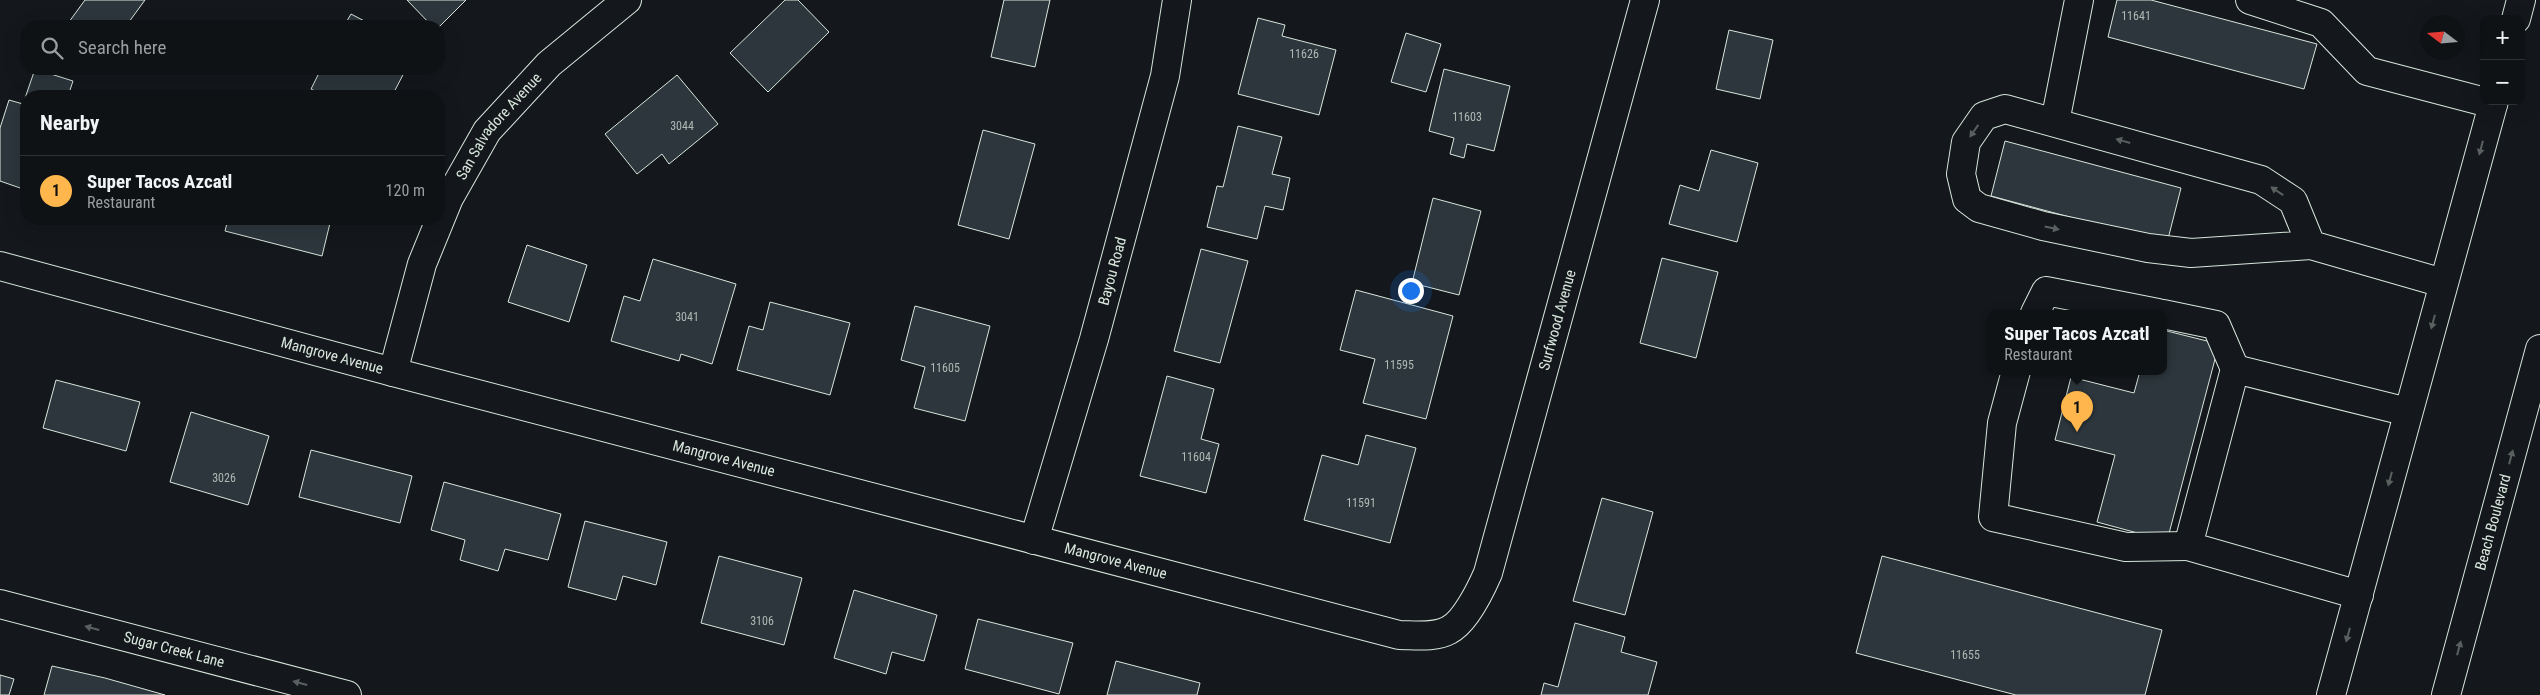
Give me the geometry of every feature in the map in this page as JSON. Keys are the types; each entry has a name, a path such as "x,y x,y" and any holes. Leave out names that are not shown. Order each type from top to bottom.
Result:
{"main road":[{"name":"San Salvadore Avenue","path":"445,210 487,131 549,64 626,0"},
{"name":"Bayou Road","path":"1034,540 1094,339 1165,76 1177,0"},
{"name":"Surfwood Avenue","path":"1450,630 1474,602 1488,573 1645,0"},
{"path":"2055,122 2079,0"},
{"path":"2250,0 2321,23 2366,71 2480,100"},
{"path":"2517,15 2521,0"},
{"path":"2331,695 2492,105"},
{"path":"2311,245 2293,201 2261,180 2005,109 1984,116 1966,142 1961,174 1967,199 1979,208 2043,226 2148,248 2191,253 2311,245 2443,283"},
{"name":"San Salvadore Avenue","path":"394,372 422,264 439,225"},
{"name":"Mangrove Avenue","path":"0,266 394,372 1399,635 1429,635 1450,630"},
{"path":"2036,310 2046,291 2143,310"},
{"path":"2167,315 2216,325 2235,369 2188,546"},
{"name":"Beach Boulevard","path":"2446,695 2540,349"},
{"path":"2235,369 2408,412"},
{"path":"2015,375 2002,423 1993,517 2126,547 2188,546 2359,595"},
{"name":"Sugar Creek Lane","path":"0,604 347,695"}],"building":[{"path":"85,0 145,0 130,20 70,20"},
{"path":"407,0 466,0 445,21 426,20"},
{"path":"785,0 798,0 829,32 768,92 730,53"},
{"path":"1004,0 1050,0 1035,67 991,57"},
{"path":"2117,0 2151,0 2317,44 2304,89 2108,37"},
{"path":"351,14 362,20 348,20"},
{"path":"1258,18 1285,25 1282,36 1336,50 1319,115 1238,94"},
{"path":"1729,30 1773,40 1760,99 1716,89"},
{"path":"1406,33 1441,44 1426,92 1391,82"},
{"path":"1444,69 1510,86 1494,151 1467,144 1464,158 1450,154 1454,138 1429,131"},
{"path":"33,75 54,75 73,81 70,90 28,90"},
{"path":"318,75 403,75 395,90 311,89"},
{"path":"677,75 718,124 669,164 662,154 637,174 605,134"},
{"path":"9,100 20,103 20,188 0,181 0,128"},
{"path":"1238,126 1282,137 1272,174 1290,178 1283,210 1265,206 1257,239 1207,227 1217,186 1223,187"},
{"path":"983,130 1035,144 1009,239 958,225"},
{"path":"2005,141 2181,188 2167,243 1991,196"},
{"path":"1711,150 1758,163 1737,242 1669,224 1680,185 1699,191"},
{"path":"1433,198 1481,211 1459,295 1412,283"},
{"path":"226,225 330,225 322,256 225,231"},
{"path":"527,245 587,265 569,322 508,302"},
{"path":"1201,249 1248,261 1220,363 1174,351"},
{"path":"1662,258 1718,272 1696,358 1640,343"},
{"path":"653,259 736,284 712,364 681,354 679,361 611,341 624,296 640,301"},
{"path":"1356,290 1453,316 1426,419 1363,403 1375,359 1340,350"},
{"path":"770,302 850,323 830,395 737,370 749,326 763,330"},
{"path":"915,306 990,326 965,421 914,408 925,367 901,360"},
{"path":"2167,331 2219,344 2167,541 2097,522 2115,455 2055,440 2071,377 2134,393 2139,375 2167,375"},
{"path":"1167,376 1214,389 1201,439 1219,444 1206,493 1140,476"},
{"path":"56,380 140,402 126,451 43,428"},
{"path":"191,412 269,436 248,505 170,482"},
{"path":"1366,435 1416,448 1390,543 1304,520 1322,455 1358,465"},
{"path":"311,450 412,476 400,523 299,497"},
{"path":"444,482 561,514 548,560 505,549 498,571 460,560 465,540 431,530"},
{"path":"1602,498 1653,512 1625,615 1573,601"},
{"path":"585,521 667,542 656,585 623,576 616,600 568,587"},
{"path":"719,556 802,578 784,645 701,623"},
{"path":"1882,556 2162,630 2145,695 2016,695 1856,653"},
{"path":"854,590 937,615 924,661 892,652 886,674 834,658"},
{"path":"978,619 1073,643 1059,694 965,669"},
{"path":"1575,623 1625,637 1621,652 1657,662 1648,695 1541,695 1544,683 1558,687"},
{"path":"1116,661 1200,683 1197,695 1107,695"},
{"path":"52,666 105,678 165,695 44,695"},
{"path":"0,675 14,679 9,695 0,695"}],"place":[{"name":"Super Tacos Azcatl","path":"2077,432"}]}
